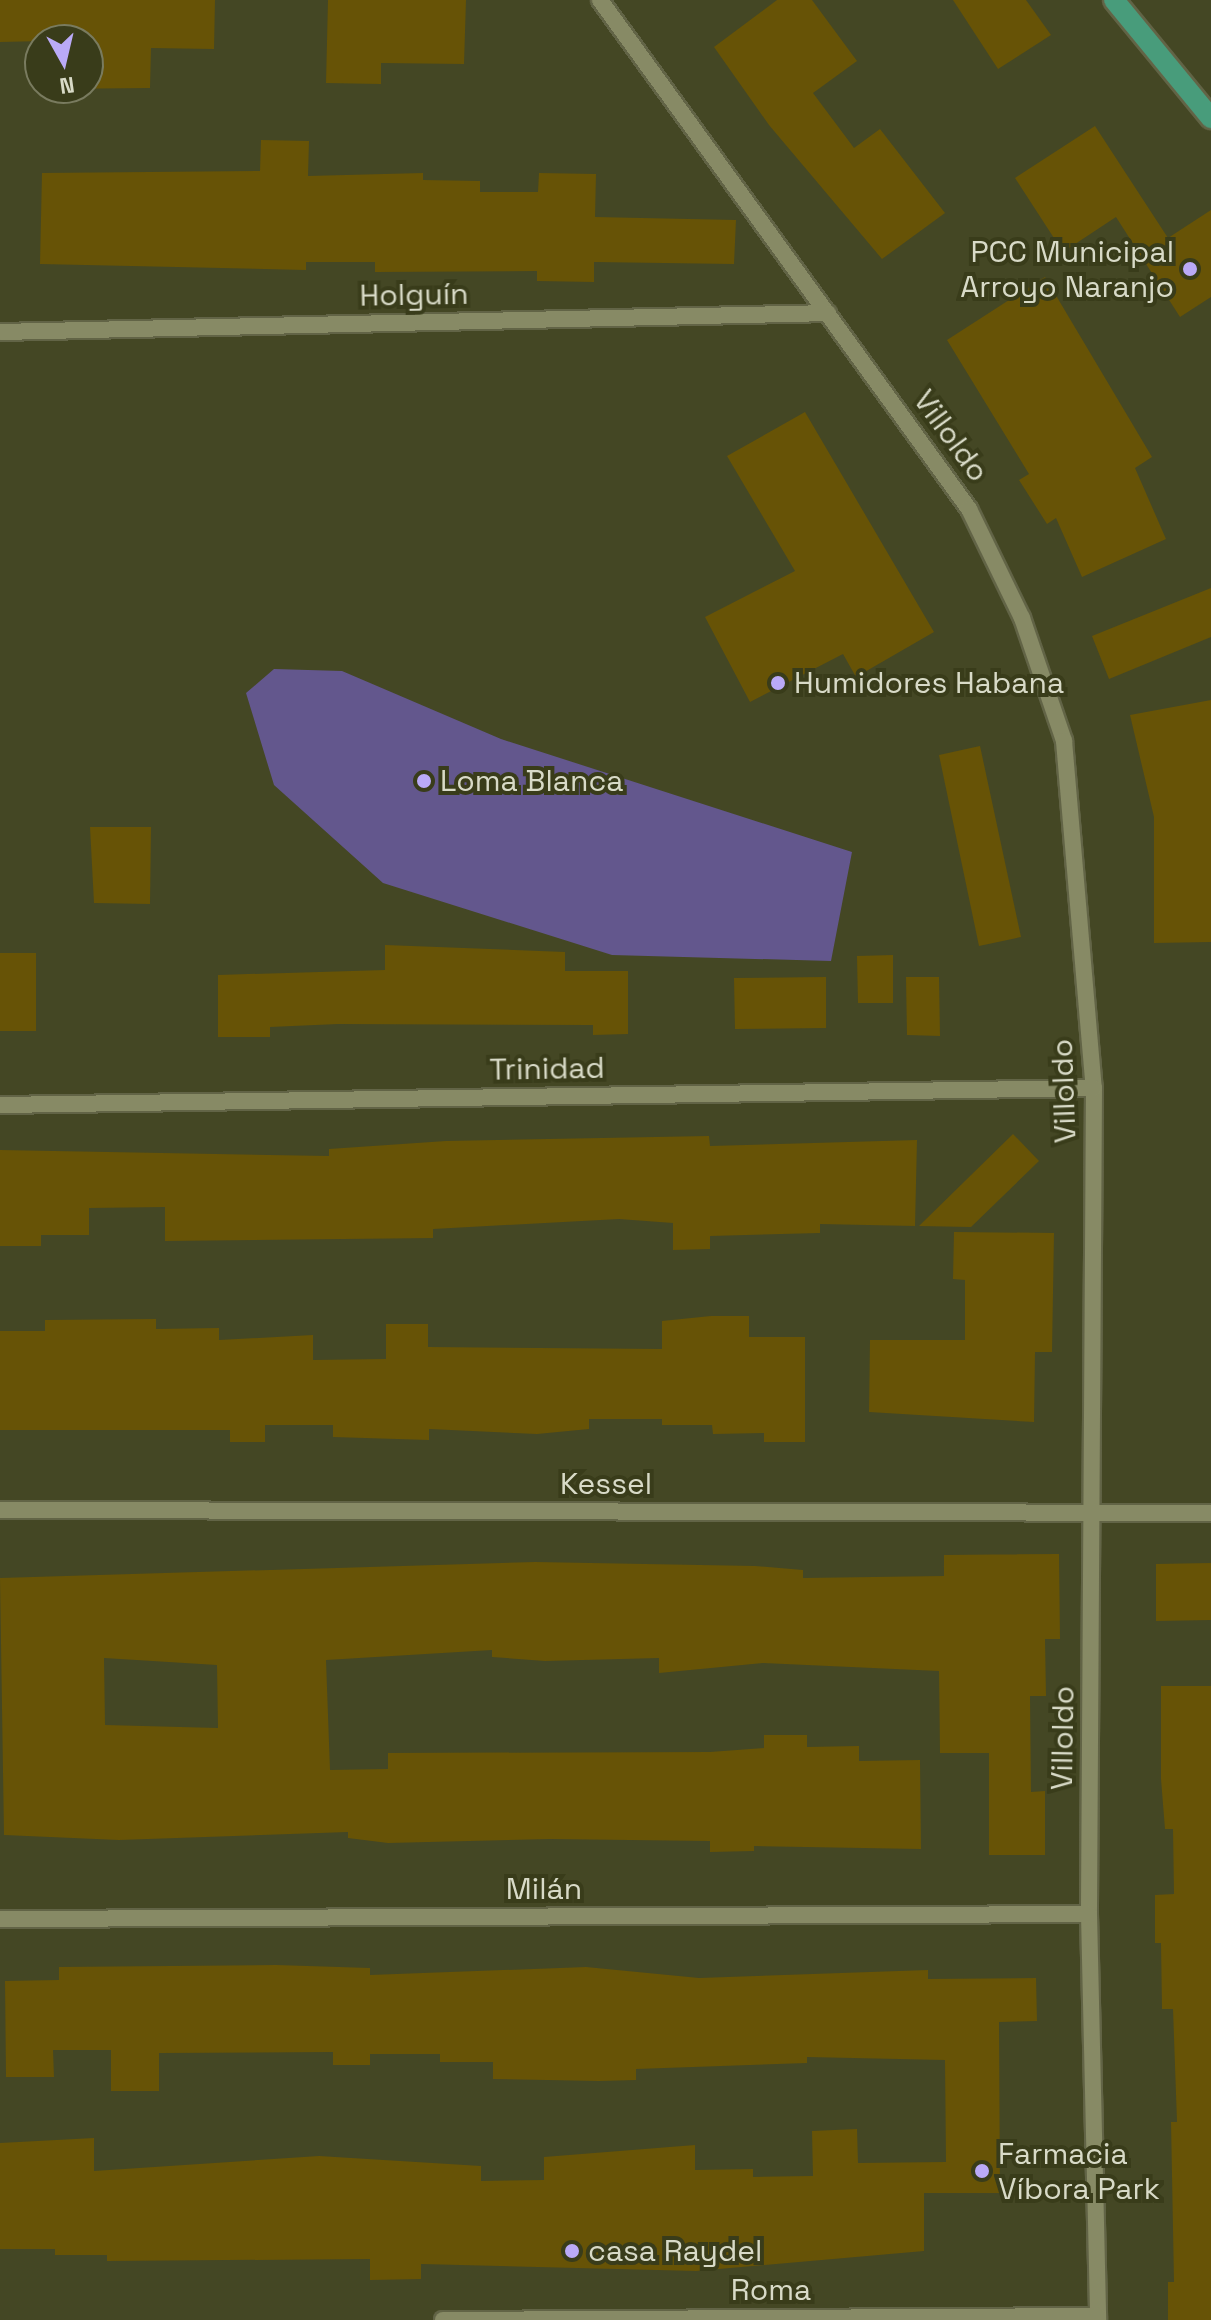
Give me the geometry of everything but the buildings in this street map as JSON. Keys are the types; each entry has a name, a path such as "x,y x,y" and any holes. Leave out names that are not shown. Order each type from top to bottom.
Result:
{"main road":[{"path":"1114,0 1211,118"}],"street":[{"name":"Villoldo","path":"600,0 969,509 1044,682 1064,741 1080,865 1094,1088 1089,1914 1098,2318"},
{"name":"Holguín","path":"0,332 828,313"},
{"name":"Trinidad","path":"0,1105 1094,1088"},
{"name":"Kessel","path":"0,1510 1211,1513"},
{"name":"Milán","path":"0,1919 1089,1914"},
{"name":"Roma","path":"443,2320 1098,2318"}],"shaded area":[{"name":"Loma Blanca","path":"274,669 342,671 501,739 852,852 831,961 612,955 383,883 274,785 246,693"}],"place":[{"name":"PCC Municipal Arroyo Naranjo","path":"1190,269"},
{"name":"Humidores Habana","path":"778,683"},
{"name":"Loma Blanca","path":"424,781"},
{"name":"Farmacia Víbora Park","path":"982,2171"},
{"name":"casa Raydel","path":"572,2251"}]}
